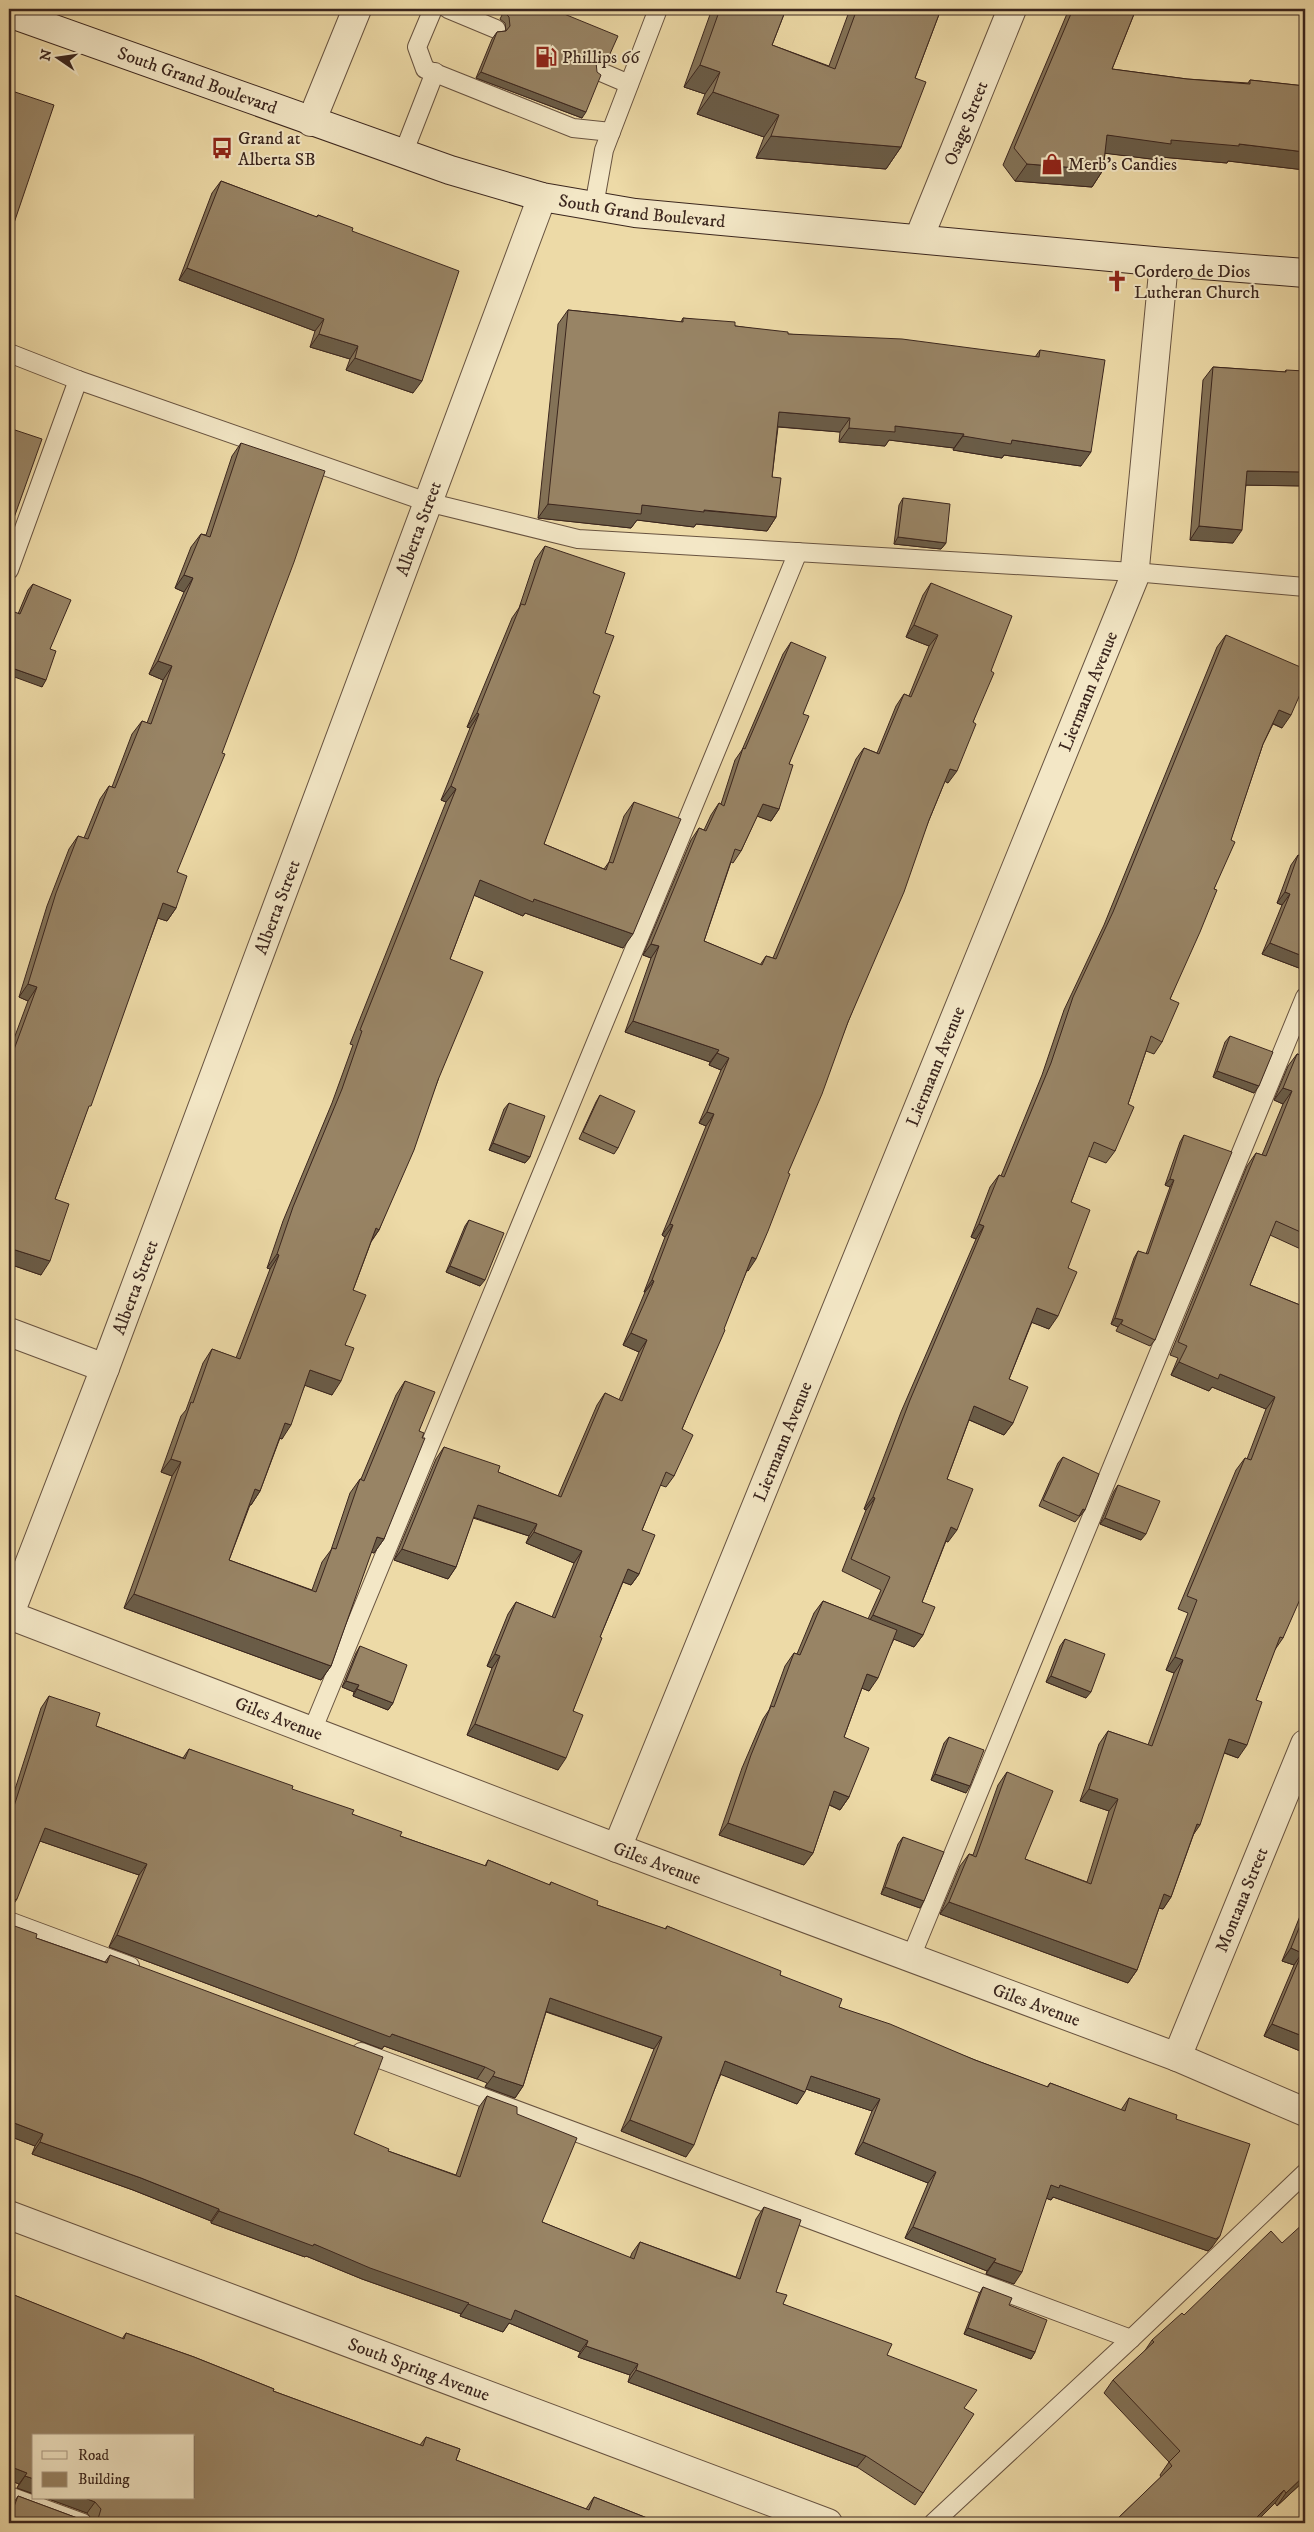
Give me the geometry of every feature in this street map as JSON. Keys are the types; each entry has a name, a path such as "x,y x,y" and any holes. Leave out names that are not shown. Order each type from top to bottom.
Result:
{"street":[{"path":"312,122 357,9"},
{"name":"Osage Street","path":"919,238 1012,9"},
{"name":"South Grand Boulevard","path":"9,13 403,154 542,197 636,213 1164,262 1305,272"},
{"name":"Alberta Street","path":"9,1615 106,1368 542,197"},
{"name":"Liermann Avenue","path":"617,1848 1134,572 1164,262"},
{"path":"9,1332 106,1368"},
{"name":"Giles Avenue","path":"9,1615 617,1848 1177,2057 1305,2112"},
{"name":"Montana Street","path":"1177,2057 1305,1744"},
{"name":"South Spring Avenue","path":"9,2215 828,2523"}],"lane":[{"path":"594,206 604,150 658,9"},
{"path":"496,29 433,10 417,47 425,69 573,128 611,132"},
{"path":"403,154 435,72"},
{"path":"601,72 629,84"},
{"path":"9,353 78,380 427,502 578,539 1134,572 1305,587"},
{"path":"9,570 78,380"},
{"path":"312,1731 798,552"},
{"path":"911,1958 1305,997"},
{"path":"9,1921 149,1973"},
{"path":"346,2046 1131,2340"},
{"path":"933,2523 1131,2340 1305,2173"},
{"path":"9,2496 83,2523"}],"building":[{"name":"Phillips 66","path":"506,9 552,9 618,36 609,56 600,57 596,62 597,72 601,75 586,112 481,72 497,32 506,31 510,26 509,17 505,13"},
{"path":"720,9 786,9 772,45 835,69 857,9 941,9 915,78 926,82 901,147 771,136 779,115 713,92 720,72 700,65"},
{"path":"1073,9 1136,9 1112,69 1187,79 1250,84 1250,80 1305,86 1305,152 1239,144 1239,146 1171,140 1171,144 1107,135 1103,170 1027,164 1014,148"},
{"path":"9,90 54,105 13,226 9,225"},
{"path":"221,181 317,217 318,215 353,228 352,231 459,271 422,381 355,358 358,346 319,334 324,319 187,268"},
{"path":"568,310 683,322 683,318 735,322 735,326 788,332 788,334 902,339 1039,357 1040,350 1105,360 1091,452 1012,440 1011,444 963,436 964,434 895,426 895,432 849,428 850,418 779,412 772,477 781,478 776,517 642,505 641,514 548,504"},
{"path":"1213,367 1286,372 1286,370 1305,371 1305,472 1247,471 1242,530 1199,526"},
{"path":"9,428 42,439 10,529 9,528"},
{"path":"241,443 325,471 294,562 222,753 225,754 177,872 187,876 176,908 163,903 91,1106 89,1106 55,1199 69,1204 50,1261 9,1248 9,1063 37,987 28,984 56,893 78,836 88,839 109,786 115,788 142,721 151,724 172,666 158,661 193,578 184,575 201,534 210,537"},
{"path":"903,498 950,504 946,543 898,537"},
{"path":"545,546 625,573 605,633 614,636 593,693 600,696 544,844 606,870 609,862 613,863 634,802 681,819 633,934 534,899 533,902 480,880 450,959 483,972 438,1080 414,1150 379,1230 376,1228 353,1290 366,1295 345,1345 354,1348 341,1381 310,1370 291,1425 285,1423 260,1491 255,1489 229,1560 316,1592 332,1548 336,1549 360,1479 364,1481 405,1381 435,1392 419,1431 424,1433 422,1438 425,1438 384,1539 377,1537 331,1666 134,1594 181,1462 171,1459 191,1402 193,1403 212,1349 240,1359 279,1255 277,1254 293,1207 342,1089 362,1031 360,1030 456,789 451,786 479,714 477,713 521,604 525,605"},
{"path":"931,583 1012,616 991,671 994,673 973,722 976,724 957,771 950,769 929,820 904,892 848,1022 822,1094 788,1173 790,1174 768,1231 756,1259 752,1257 725,1330 682,1429 693,1435 674,1476 666,1472 642,1530 655,1535 639,1574 628,1569 600,1637 602,1638 573,1711 583,1715 566,1758 475,1724 500,1656 495,1654 516,1602 555,1618 582,1551 534,1532 537,1524 478,1505 456,1567 402,1549 444,1447 500,1466 498,1472 561,1497 605,1393 622,1401 647,1340 631,1333 654,1281 652,1280 673,1225 670,1224 714,1114 707,1112 729,1058 717,1053 719,1050 633,1021 659,946 651,944 699,828 706,831 719,803 724,806 743,748 745,749 791,642 826,657 803,714 809,716 789,764 793,765 779,809 763,804 741,851 735,849 704,941 762,965 766,956 776,959 864,748 879,754 904,694 911,697 938,635 914,625"},
{"path":"33,584 71,600 50,649 56,651 46,680 9,667 9,610 20,614"},
{"path":"1226,635 1305,669 1305,683 1291,715 1279,710 1263,744 1231,840 1235,842 1214,889 1217,890 1200,932 1170,999 1179,1003 1162,1042 1151,1036 1128,1104 1134,1107 1115,1151 1094,1142 1071,1202 1090,1210 1068,1268 1077,1272 1058,1316 1037,1308 1009,1379 1028,1387 1013,1423 974,1406 947,1479 973,1489 957,1530 951,1527 922,1602 935,1607 923,1635 873,1615 890,1577 851,1559 910,1400 984,1226 979,1224 999,1175 1004,1177 1051,1063 1073,997 1113,912"},
{"path":"1298,855 1305,857 1305,957 1270,943 1290,894 1285,892"},
{"path":"1230,1036 1273,1052 1259,1086 1217,1071"},
{"path":"1297,1054 1305,1057 1305,1234 1276,1221 1250,1285 1305,1307 1305,1588 1283,1638 1280,1637 1256,1700 1262,1702 1247,1745 1229,1739 1200,1825 1197,1824 1171,1897 1164,1894 1137,1970 949,1902 969,1854 976,1857 1007,1772 1053,1791 1025,1859 1091,1884 1118,1799 1089,1789 1108,1731 1152,1746 1183,1660 1175,1657 1197,1600 1187,1596 1245,1458 1251,1460 1275,1397 1220,1374 1218,1379 1179,1362 1187,1346 1178,1342 1256,1153 1266,1156 1292,1091 1283,1088"},
{"path":"600,1095 635,1111 618,1148 583,1132"},
{"path":"509,1103 545,1116 530,1157 493,1143"},
{"path":"1184,1135 1232,1152 1155,1340 1121,1324 1123,1320 1115,1318 1138,1251 1148,1254 1174,1180 1170,1179"},
{"path":"469,1220 504,1233 485,1280 450,1266"},
{"path":"1063,1457 1099,1474 1085,1510 1083,1509 1079,1516 1043,1500"},
{"path":"1118,1485 1160,1501 1146,1534 1105,1518"},
{"path":"823,1601 897,1630 878,1678 867,1674 844,1737 869,1748 849,1797 834,1791 813,1853 728,1823 751,1755 771,1706 774,1707 794,1653 800,1655"},
{"path":"1065,1639 1105,1654 1091,1692 1051,1676"},
{"path":"360,1646 407,1665 393,1703 357,1689 359,1685 346,1681"},
{"path":"49,1696 100,1713 96,1726 185,1759 189,1749 293,1786 292,1789 354,1810 352,1814 402,1832 400,1836 486,1866 488,1860 550,1885 551,1882 598,1901 597,1905 666,1929 667,1926 781,1971 780,1975 842,1999 839,2007 890,2024 975,2060 1048,2087 1050,2083 1125,2111 1129,2098 1177,2115 1176,2119 1250,2144 1220,2236 1216,2239 1060,2185 1059,2188 1051,2185 1022,2272 994,2262 996,2259 913,2227 936,2172 863,2142 880,2099 811,2076 805,2092 725,2061 694,2145 630,2120 662,2037 550,1998 523,2086 493,2076 495,2072 485,2067 392,2034 390,2037 117,1935 147,1864 45,1828 17,1899 9,1904 9,1822"},
{"path":"949,1737 984,1750 970,1786 935,1774"},
{"path":"903,1837 944,1852 924,1901 885,1887"},
{"path":"1305,1913 1305,2037 1272,2024 1302,1953 1291,1948"},
{"path":"9,1924 37,1934 36,1938 107,1963 110,1955 383,2057 354,2134 389,2149 388,2151 460,2177 487,2096 517,2107 517,2114 577,2138 542,2222 634,2259 640,2242 740,2279 764,2207 801,2220 776,2292 787,2295 783,2304 892,2344 887,2355 977,2390 964,2408 974,2414 923,2493 866,2456 636,2370 638,2364 586,2346 588,2341 515,2310 511,2320 370,2268 314,2244 313,2246 219,2211 219,2209 141,2178 40,2142 43,2134 9,2121"},
{"path":"1305,2222 1305,2475 1286,2493 1284,2490 1251,2523 1113,2523 1172,2466 1169,2462 1180,2451 1113,2380 1154,2342 1152,2340 1182,2313 1184,2315 1271,2231 1282,2243"},
{"path":"983,2287 1012,2298 1009,2305 1047,2320 1035,2352 968,2328"},
{"path":"9,2293 124,2339 126,2333 194,2357 274,2389 273,2391 423,2446 426,2437 460,2449 456,2460 589,2510 594,2497 647,2518 645,2523 9,2523 18,2496 88,2522 98,2519 101,2509 95,2502 90,2500 195,2500 195,2434 32,2434 32,2478 25,2476 27,2473 9,2466"},
{"path":"1108,2518 1113,2523 1103,2523"}],"place":[{"name":"Phillips 66","path":"546,57"},
{"name":"Grand at Alberta SB","path":"222,148"},
{"name":"Merb's Candies","path":"1052,164"},
{"name":"Cordero de Dios Lutheran Church","path":"1117,281"}]}
